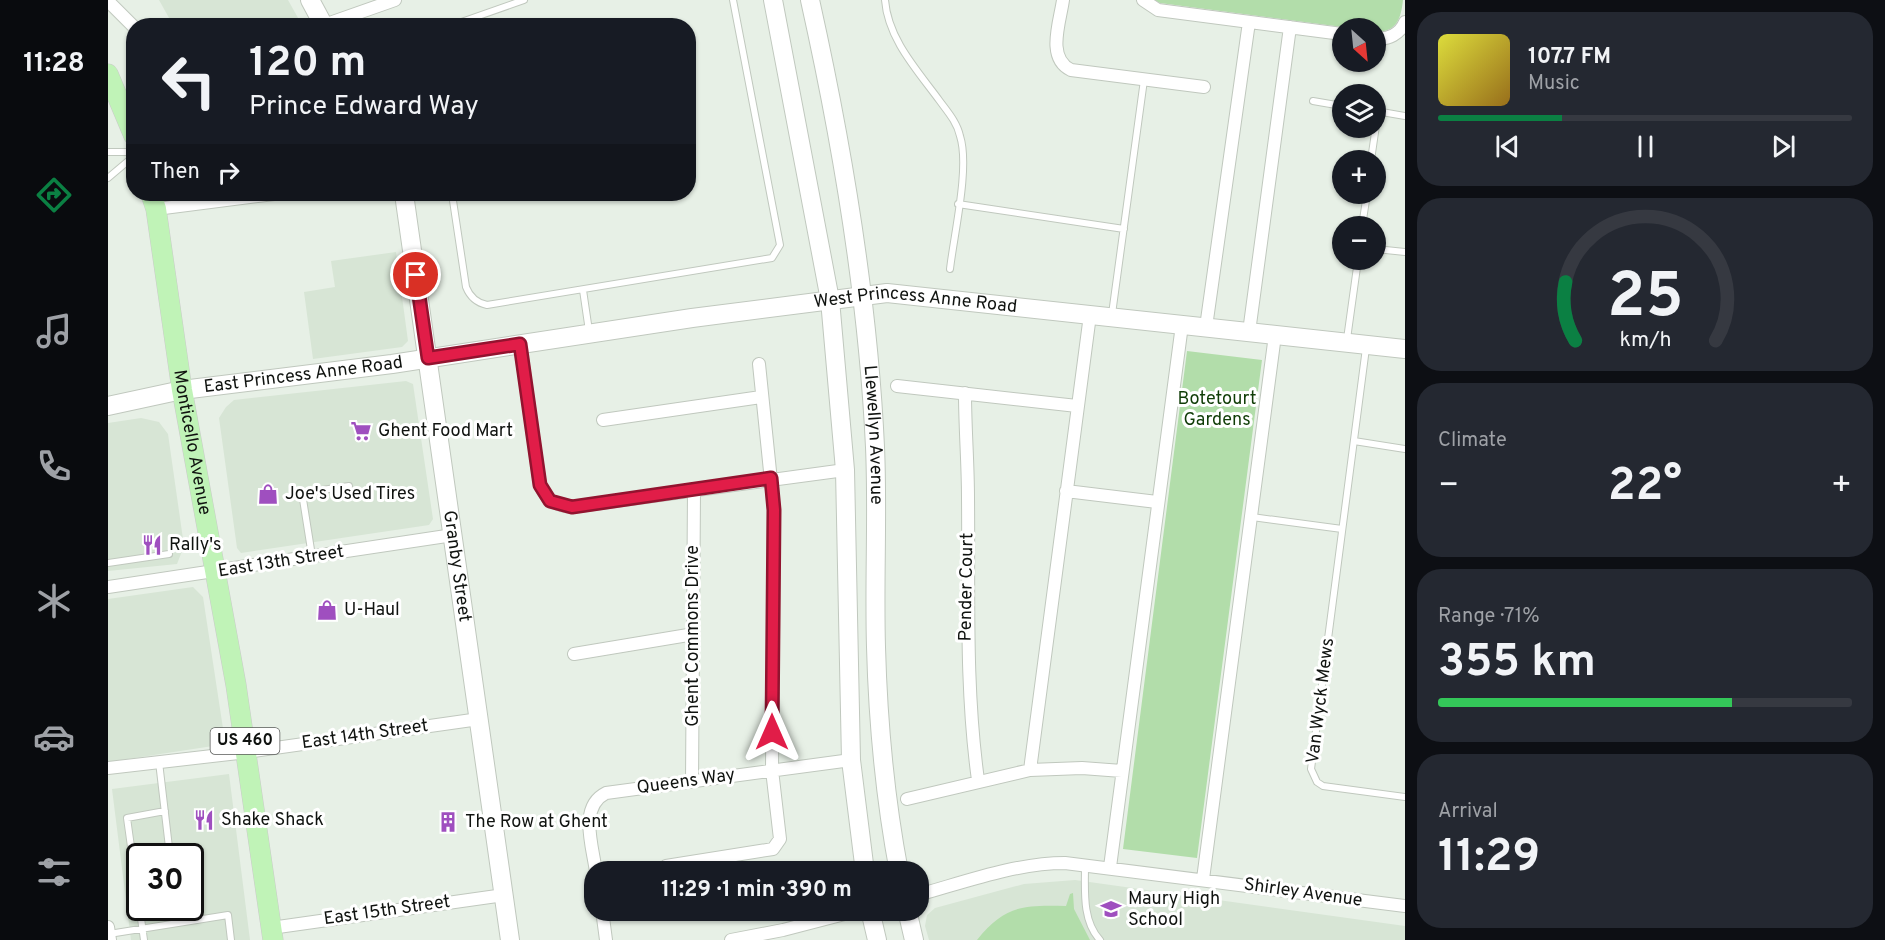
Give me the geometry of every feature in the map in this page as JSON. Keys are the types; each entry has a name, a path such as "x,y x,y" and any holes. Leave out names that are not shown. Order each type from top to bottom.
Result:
{"main road":[{"path":"108,74 126,117"},
{"name":"Monticello Avenue","path":"154,201 182,390 217,572 246,752 272,934"}],"street":[{"path":"310,0 320,18"},
{"path":"344,18 395,0"},
{"name":"Llewellyn Avenue","path":"773,0 830,300 845,470 851,760 864,861"},
{"name":"Llewellyn Avenue","path":"810,0 849,193 863,296 875,450 878,695 887,794 897,861"},
{"path":"1063,0 1056,52 1064,66 1071,70 1204,87"},
{"path":"1143,0 1158,10 1332,33"},
{"path":"110,2 126,19"},
{"path":"1206,327 1249,22"},
{"path":"1386,38 1397,33 1405,22"},
{"path":"1249,332 1290,27"},
{"name":"Granby Street","path":"405,201 510,940"},
{"name":"West Princess Anne Road","path":"428,358 589,333 887,293 1405,349"},
{"path":"1030,770 1089,315"},
{"path":"1110,867 1182,324"},
{"path":"1203,879 1275,335"},
{"path":"520,344 540,485 550,501 572,507 771,478 845,470"},
{"name":"East Princess Anne Road","path":"108,406 182,390 428,358"},
{"path":"697,861 773,849 778,845 780,839 772,785 774,510 759,364"},
{"path":"897,386 1077,406"},
{"name":"Pender Court","path":"965,393 968,497 967,653 972,737 978,780"},
{"path":"603,420 761,397"},
{"name":"Ghent Commons Drive","path":"692,782 694,491"},
{"path":"1066,491 1157,502"},
{"name":"East 13th Street","path":"108,587 453,536"},
{"path":"574,654 694,634"},
{"name":"East 14th Street","path":"108,768 246,752 479,719"},
{"name":"Queens Way","path":"594,861 588,815 592,805 599,797 637,788 851,760"},
{"path":"907,799 978,780 1030,770 1082,768 1122,771"},
{"name":"Shirley Avenue","path":"929,891 1049,863 1110,867 1405,906"},
{"name":"East 15th Street","path":"272,934 504,894"},
{"path":"603,921 606,940"},
{"path":"731,940 818,921"},
{"path":"873,921 877,940"},
{"path":"910,921 914,940"}],"lane":[{"path":"473,18 524,0"},
{"path":"453,201 466,287 473,299 487,305 767,260 778,252 780,245 770,181 733,0"},
{"path":"885,0 890,26 902,48 954,121 960,135 963,162 950,269"},
{"path":"1111,317 1144,80"},
{"path":"1313,101 1332,104"},
{"path":"1386,113 1405,116"},
{"path":"108,152 126,153"},
{"path":"108,178 126,161"},
{"path":"958,204 1124,230"},
{"path":"1386,250 1405,252"},
{"path":"1347,343 1357,270"},
{"path":"583,290 589,333"},
{"name":"Van Wyck Mews","path":"1366,345 1311,769 1313,776 1323,786 1405,797"},
{"path":"1354,441 1405,449"},
{"path":"312,557 302,492 349,486"},
{"path":"1252,517 1342,529"},
{"path":"108,563 169,554"},
{"path":"159,762 169,843"},
{"path":"144,940 127,818 165,811"},
{"path":"1085,865 1086,909 1090,924 1100,940"},
{"path":"109,934 228,915 231,940"}],"shaded area":[{"path":"159,0 288,0 298,18 169,18"},
{"path":"396,252 408,341 402,347 313,359 304,292 335,287 331,261"},
{"path":"406,381 413,384 433,519 429,525 241,553 237,548 219,418 226,407 234,400"},
{"path":"141,418 159,422 168,434 184,546 177,564 108,571 108,423"},
{"path":"193,587 203,597 224,735 213,746 108,762 108,599"},
{"path":"229,774 250,940 131,940 129,921 204,921 204,843 126,843 126,900 112,789"},
{"name":"Maury High School","path":"1075,880 1405,926 1405,940 929,940 926,921 929,921 929,913 935,908 1024,884"}],"green space":[{"path":"1154,0 1403,0 1397,23 1386,30 1386,18 1332,18 1332,26 1160,3"},
{"name":"Botetourt Gardens","path":"1187,351 1262,360 1197,858 1123,849"},
{"path":"1073,893 1074,909 1090,940 977,940 997,920 1016,909 1066,906 1070,894"}],"place":[{"name":"Ghent Food Mart","path":"361,431"},
{"name":"Joe's Used Tires","path":"268,494"},
{"name":"Rally's","path":"152,545"},
{"name":"U-Haul","path":"327,610"},
{"name":"Shake Shack","path":"204,820"},
{"name":"The Row at Ghent","path":"448,822"},
{"name":"Maury High School","path":"1111,909"}],"route":[{"path":"416,275 428,358 520,344 540,485 550,501 572,507 771,478 774,510 772,732"}]}
